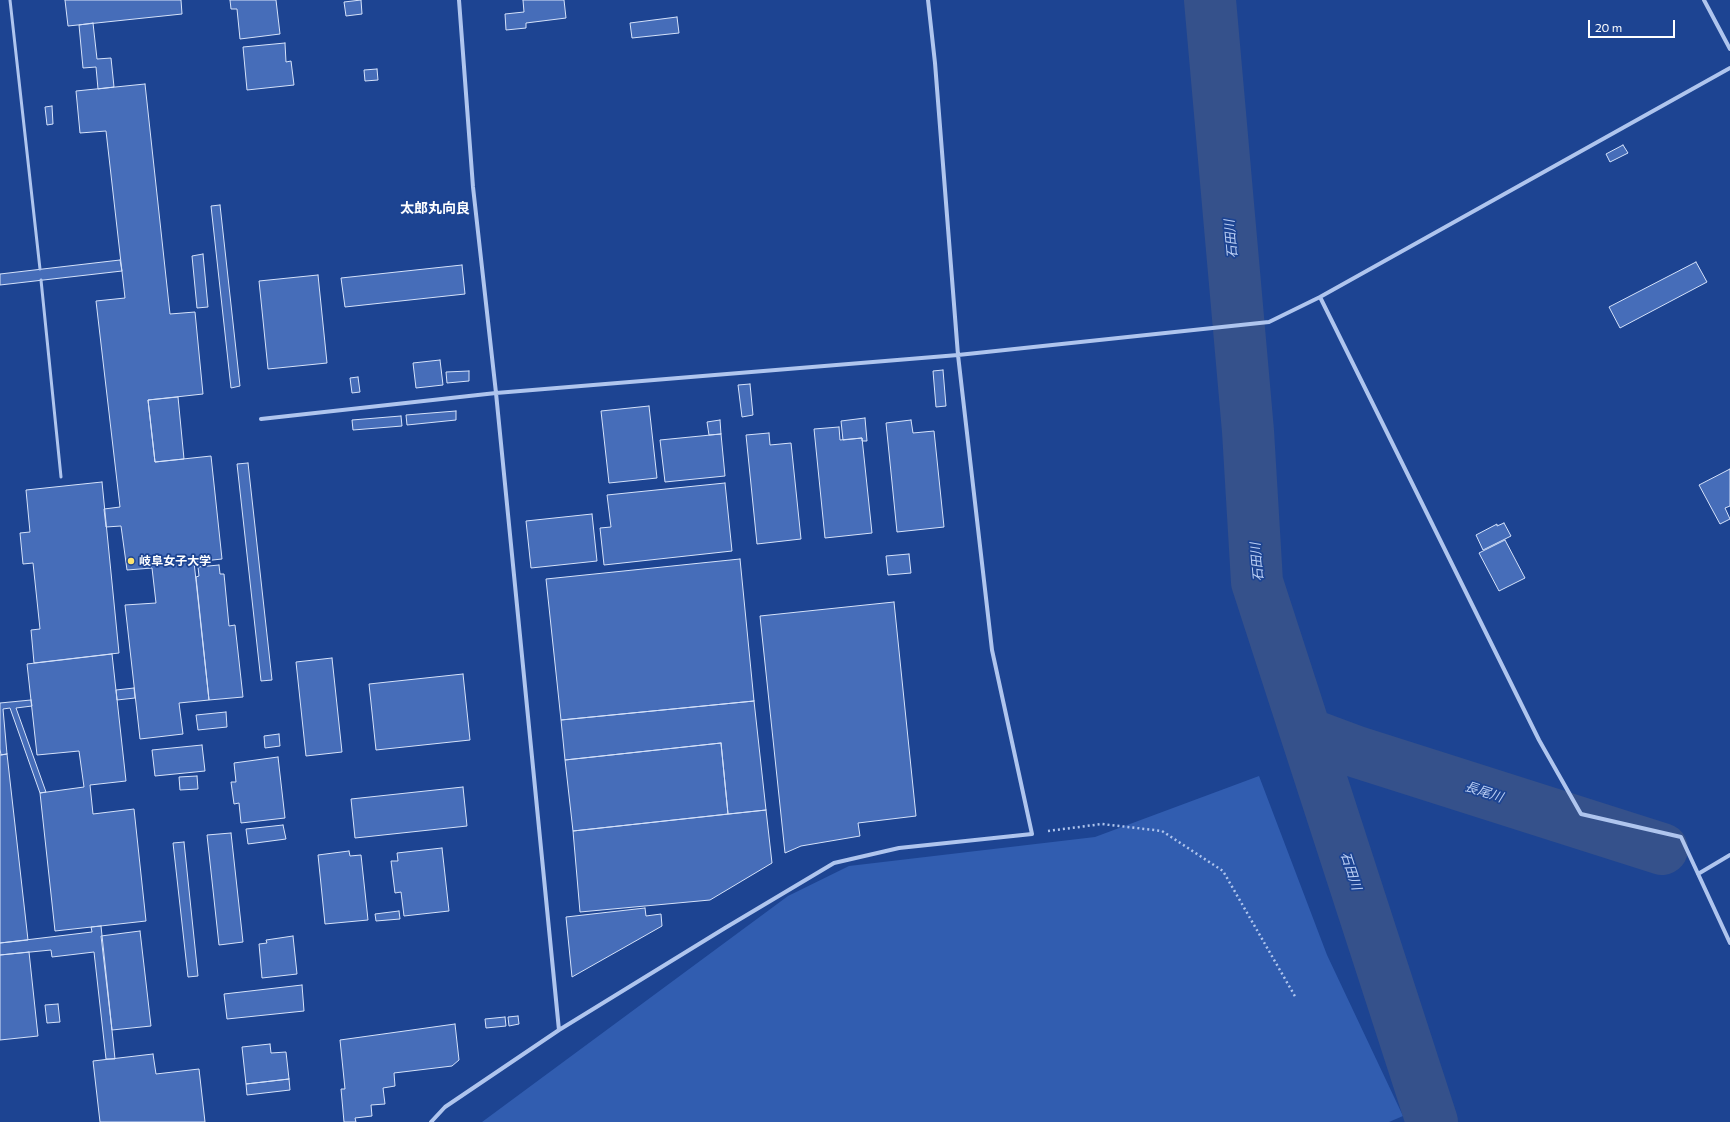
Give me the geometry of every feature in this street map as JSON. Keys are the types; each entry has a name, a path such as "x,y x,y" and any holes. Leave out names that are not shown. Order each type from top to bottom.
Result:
{"street":[{"path":"459,0 473,187 496,393 559,1030"},
{"path":"432,1122 445,1107 559,1030 834,863 900,848 1032,834 992,650 958,355 935,63 928,0"},
{"path":"1704,0 1730,49"},
{"path":"261,419 496,393 958,355 1269,322 1320,298 1730,68"},
{"path":"1320,298 1536,732 1581,814 1681,837 1730,943"},
{"path":"1698,874 1730,855"}],"lane":[{"path":"10,0 40,269"},
{"path":"41,280 62,477"}],"path":[{"path":"1032,834 1102,824 1162,831 1223,871 1296,998"}],"shaded area":[{"path":"1259,776 1327,955 1403,1116 1389,1122 482,1122 788,896 849,866 1095,837"}],"building":[{"path":"65,0 181,0 182,14 68,26"},
{"path":"230,0 276,0 280,34 240,39 237,9 231,9"},
{"path":"361,0 362,14 346,16 344,2"},
{"path":"523,0 564,0 566,18 526,23 526,28 506,30 505,14 524,12"},
{"path":"677,17 679,33 632,38 630,23"},
{"path":"93,23 97,59 111,58 114,87 98,89 96,67 83,68 79,25"},
{"path":"285,43 286,62 291,61 294,85 247,90 243,47"},
{"path":"377,69 378,80 365,81 364,70"},
{"path":"145,84 170,314 195,312 203,394 148,400 155,462 211,456 222,559 194,562 209,700 179,703 183,734 140,739 125,605 156,603 152,568 127,570 121,526 106,527 104,509 120,507 96,301 125,298 106,131 80,133 76,91"},
{"path":"52,106 53,124 47,125 45,107"},
{"path":"1623,145 1628,153 1610,162 1606,154"},
{"path":"220,205 240,386 231,388 211,206"},
{"path":"203,254 208,307 197,308 192,256"},
{"path":"120,260 122,271 0,285 0,274"},
{"path":"1696,262 1707,282 1620,328 1609,307"},
{"path":"462,265 465,294 345,307 341,278"},
{"path":"318,275 327,363 268,369 259,281"},
{"path":"440,360 443,385 416,388 413,363"},
{"path":"943,370 946,406 936,407 933,371"},
{"path":"469,371 469,381 447,383 446,372"},
{"path":"358,377 360,392 352,393 350,378"},
{"path":"750,384 753,415 742,417 738,385"},
{"path":"178,397 184,459 155,462 148,400"},
{"path":"649,406 657,478 609,483 601,411"},
{"path":"456,411 456,420 407,425 406,415"},
{"path":"401,416 402,426 353,430 352,420"},
{"path":"865,418 867,441 862,441 862,438 843,440 841,421"},
{"path":"720,420 721,434 709,435 707,422"},
{"path":"911,420 913,433 934,431 944,527 897,532 886,423"},
{"path":"839,427 840,440 862,438 872,533 825,538 814,429"},
{"path":"769,433 770,445 791,443 801,539 757,544 746,435"},
{"path":"721,434 725,476 665,482 660,440"},
{"path":"248,463 272,680 261,681 237,464"},
{"path":"1730,469 1730,506 1725,508 1730,519 1720,524 1699,485"},
{"path":"102,482 119,653 34,663 31,630 40,629 33,563 23,564 20,533 30,532 26,490"},
{"path":"725,483 732,551 604,565 600,528 611,527 607,495"},
{"path":"592,514 597,561 531,568 526,521"},
{"path":"1504,523 1511,536 1483,550 1476,535 1497,524 1497,526"},
{"path":"1505,540 1525,578 1499,591 1479,553"},
{"path":"909,554 911,573 888,575 886,556"},
{"path":"740,559 754,701 561,720 546,579"},
{"path":"219,565 220,574 224,574 229,626 235,625 243,697 209,700 196,577 199,576 198,567"},
{"path":"894,602 916,816 858,823 860,836 801,846 785,853 760,616"},
{"path":"112,654 126,781 90,785 93,814 134,809 146,921 55,931 40,793 84,787 79,751 37,755 27,664"},
{"path":"332,658 342,752 306,756 296,662"},
{"path":"463,674 470,740 376,750 369,684"},
{"path":"134,688 135,698 117,700 116,690"},
{"path":"31,700 32,706 16,708 46,792 40,793 10,708 3,709 7,754 1,755 0,749 0,703"},
{"path":"754,701 766,810 728,814 721,743 565,760 561,720"},
{"path":"226,712 227,727 198,730 196,715"},
{"path":"279,734 280,746 265,748 264,736"},
{"path":"721,743 728,814 573,831 565,760"},
{"path":"202,745 205,771 155,776 152,750"},
{"path":"7,754 28,940 0,943 0,755"},
{"path":"278,757 285,818 241,823 239,803 234,804 231,782 236,782 234,763"},
{"path":"197,776 198,789 180,790 179,777"},
{"path":"463,787 467,826 355,838 351,799"},
{"path":"766,810 772,863 710,900 580,912 573,831"},
{"path":"283,825 286,839 248,844 246,829"},
{"path":"231,833 243,942 219,945 207,835"},
{"path":"184,842 198,976 188,977 173,843"},
{"path":"442,848 449,911 404,916 401,892 395,893 391,861 398,861 397,853"},
{"path":"349,851 350,856 361,855 368,920 325,924 318,855"},
{"path":"645,908 646,916 661,914 662,926 572,977 566,917"},
{"path":"399,911 400,919 376,921 375,914"},
{"path":"101,926 115,1059 106,1059 94,952 52,957 51,950 0,955 0,943 92,932 91,927"},
{"path":"140,931 151,1026 112,1030 101,936"},
{"path":"293,936 297,974 262,978 259,944 267,943 266,940"},
{"path":"29,952 38,1036 0,1040 0,955"},
{"path":"302,985 304,1011 227,1019 224,994"},
{"path":"58,1004 60,1022 47,1023 45,1005"},
{"path":"518,1016 519,1024 509,1026 508,1017"},
{"path":"505,1017 506,1026 486,1028 485,1019"},
{"path":"455,1024 459,1060 452,1066 394,1073 395,1086 383,1088 385,1104 371,1105 372,1116 355,1118 356,1122 344,1122 341,1089 345,1089 340,1040"},
{"path":"270,1044 271,1053 286,1052 289,1079 246,1084 242,1047"},
{"path":"153,1054 156,1074 199,1069 205,1122 100,1122 93,1061"},
{"path":"289,1079 290,1090 247,1095 246,1084"}],"waterway":[{"name":"石田川","path":"1210,0 1248,431 1257,582 1432,1122"},
{"name":"長尾川","path":"1306,733 1357,752 1662,849"}],"place":[{"name":"岐阜女子大学","path":"131,561"}],"district":[{"name":"太郎丸向良","path":"435,208"}]}
